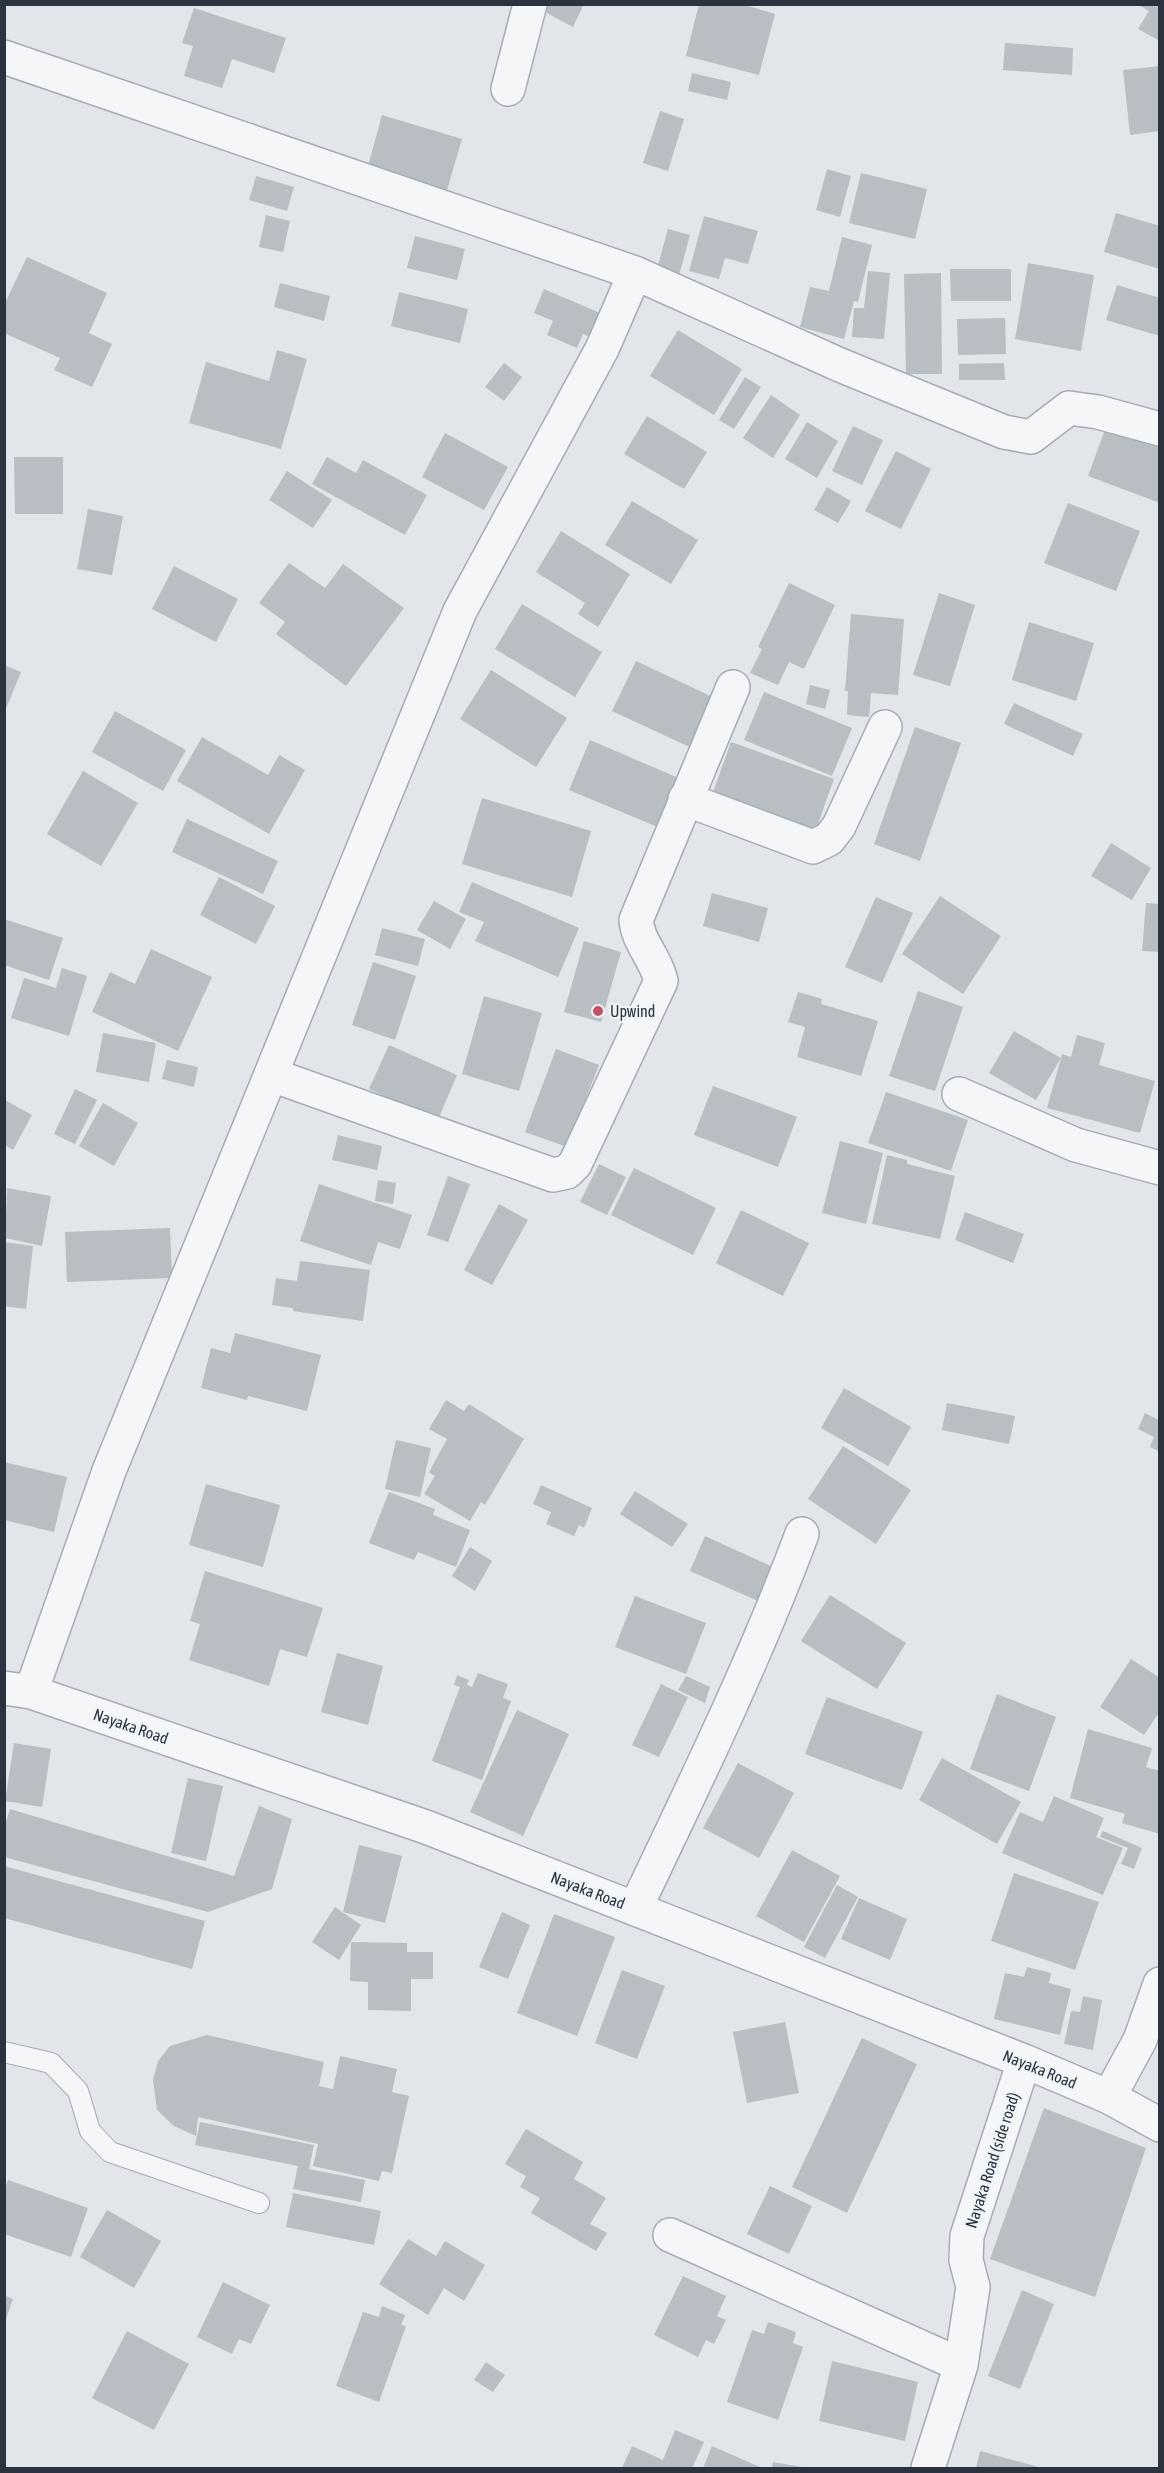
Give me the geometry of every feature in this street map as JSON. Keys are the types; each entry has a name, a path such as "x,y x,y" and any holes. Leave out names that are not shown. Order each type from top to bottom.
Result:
{"street":[{"path":"508,89 530,4"},
{"path":"4,57 635,273 840,365 1004,432 1031,437 1069,408 1098,412 1160,429"},
{"path":"18,1690 110,1471 460,611 602,349 635,273"},
{"path":"272,1075 554,1175 567,1172 575,1164 661,981 657,964 638,935 636,920 733,687"},
{"path":"685,799 813,847 829,839 839,826 885,727"},
{"path":"959,1094 1076,1145 1160,1168"},
{"path":"635,1909 711,1749 802,1534"},
{"name":"Nayaka Road","path":"18,1690 426,1827 1024,2061 1109,2097 1160,2125"},
{"path":"1109,2097 1140,2040 1160,1983"},
{"name":"Nayaka Road (side road)","path":"928,2469 961,2365 973,2287 966,2260 967,2236 1024,2061"},
{"path":"670,2235 961,2365"}],"lane":[{"path":"4,2052 51,2063 78,2091 90,2131 110,2152 259,2203"}],"building":[{"path":"547,4 584,4 573,27 543,11"},
{"path":"699,4 742,4 775,14 759,75 686,56"},
{"path":"1137,4 1160,4 1160,41 1138,29 1149,11"},
{"path":"194,8 286,38 274,73 232,59 222,88 184,76 193,46 182,43"},
{"path":"1005,43 1073,48 1072,75 1003,70"},
{"path":"1160,66 1160,131 1130,135 1123,70"},
{"path":"692,73 731,82 727,100 688,91"},
{"path":"660,111 684,119 668,171 643,163"},
{"path":"382,115 462,139 447,190 368,166"},
{"path":"827,169 851,176 840,217 816,210"},
{"path":"861,173 927,189 915,239 849,223"},
{"path":"256,176 294,187 287,211 249,200"},
{"path":"1116,213 1160,226 1160,269 1104,252"},
{"path":"266,215 290,221 283,252 259,247"},
{"path":"704,216 758,231 748,264 725,258 719,279 689,271"},
{"path":"668,229 690,235 679,276 657,269"},
{"path":"415,236 465,249 457,280 407,268"},
{"path":"842,237 872,245 858,302 854,301 844,339 800,327 810,287 829,291"},
{"path":"27,257 107,293 89,333 112,344 92,387 54,370 60,358 4,333 4,305"},
{"path":"1028,263 1094,275 1081,351 1015,339"},
{"path":"950,269 1011,269 1011,301 951,301"},
{"path":"868,271 890,273 884,339 852,337 854,308 864,308"},
{"path":"941,273 942,374 906,374 904,274"},
{"path":"280,283 330,296 324,321 274,307"},
{"path":"1117,285 1160,298 1160,336 1106,320"},
{"path":"544,289 600,313 591,337 583,334 577,348 547,335 553,321 534,313"},
{"path":"399,292 468,309 460,343 391,326"},
{"path":"1005,318 1006,354 958,355 957,319"},
{"path":"678,330 742,369 714,415 650,376"},
{"path":"277,350 307,359 281,449 189,423 206,362 269,381"},
{"path":"504,363 522,377 504,401 485,387"},
{"path":"1004,363 1005,380 959,380 959,364"},
{"path":"745,377 761,387 734,429 719,420"},
{"path":"771,395 800,415 773,458 743,438"},
{"path":"647,416 707,452 684,489 624,454"},
{"path":"807,422 838,441 817,478 785,459"},
{"path":"853,426 883,440 862,485 832,471"},
{"path":"1106,427 1160,447 1160,503 1088,476"},
{"path":"445,433 508,467 484,510 422,477"},
{"path":"896,451 931,469 901,529 865,511"},
{"path":"14,457 63,457 63,514 15,514"},
{"path":"327,457 356,473 363,460 427,495 405,535 312,484"},
{"path":"287,471 332,500 313,528 269,500"},
{"path":"827,487 851,501 838,523 814,510"},
{"path":"632,501 698,540 671,584 605,545"},
{"path":"1068,503 1140,531 1116,591 1044,563"},
{"path":"88,509 123,516 112,575 77,569"},
{"path":"561,531 630,574 598,627 578,614 585,603 536,572"},
{"path":"289,563 325,588 343,564 404,608 346,686 276,634 285,622 259,603"},
{"path":"174,566 238,599 216,642 152,609"},
{"path":"789,583 835,605 804,669 789,662 778,685 750,673 762,649 758,647"},
{"path":"939,593 975,605 950,686 913,675"},
{"path":"522,604 602,652 575,697 495,649"},
{"path":"851,614 904,619 898,695 871,693 869,717 847,715 848,691 845,691"},
{"path":"1029,622 1094,643 1076,701 1012,680"},
{"path":"636,661 719,700 696,750 612,711"},
{"path":"4,665 21,672 5,711 4,711"},
{"path":"491,670 567,718 536,767 460,719"},
{"path":"810,685 830,690 825,709 806,704"},
{"path":"764,692 852,728 832,776 744,740"},
{"path":"1014,703 1083,734 1073,756 1004,724"},
{"path":"115,711 186,750 163,791 92,752"},
{"path":"915,727 961,743 920,861 874,844"},
{"path":"202,737 268,775 279,755 305,770 269,834 177,781"},
{"path":"590,740 681,779 660,828 569,790"},
{"path":"731,742 834,779 815,832 712,795"},
{"path":"83,771 138,803 101,866 47,834"},
{"path":"482,798 591,831 572,897 462,864"},
{"path":"187,819 278,861 263,894 172,852"},
{"path":"1111,843 1151,868 1132,900 1091,876"},
{"path":"219,877 275,906 256,944 200,915"},
{"path":"472,882 579,928 558,977 475,941 484,922 459,912"},
{"path":"712,893 768,908 759,942 703,926"},
{"path":"940,896 1001,936 963,994 902,954"},
{"path":"876,897 913,913 882,983 845,967"},
{"path":"434,901 466,919 450,949 417,930"},
{"path":"1146,903 1160,904 1160,952 1142,951"},
{"path":"4,919 63,938 49,980 4,965"},
{"path":"382,928 425,939 418,966 375,955"},
{"path":"584,941 621,952 601,1022 564,1012"},
{"path":"151,949 212,977 178,1051 92,1012 110,972 135,984"},
{"path":"373,962 416,976 395,1040 352,1025"},
{"path":"62,968 87,976 69,1036 11,1018 24,978 56,988"},
{"path":"918,991 963,1007 935,1091 889,1076"},
{"path":"798,992 822,999 821,1004 878,1021 861,1076 797,1057 805,1027 788,1022"},
{"path":"484,996 542,1013 519,1091 462,1074"},
{"path":"1014,1031 1061,1058 1036,1100 989,1073"},
{"path":"103,1033 156,1043 149,1082 96,1072"},
{"path":"1077,1035 1105,1043 1099,1065 1155,1081 1140,1133 1047,1108 1062,1054 1071,1057"},
{"path":"389,1045 457,1075 438,1120 369,1089"},
{"path":"556,1049 599,1065 567,1147 525,1132"},
{"path":"167,1060 198,1067 194,1087 162,1079"},
{"path":"713,1086 797,1117 778,1167 694,1135"},
{"path":"75,1089 97,1100 75,1144 54,1134"},
{"path":"886,1092 968,1120 951,1171 868,1143"},
{"path":"5,1100 32,1115 13,1150 5,1145"},
{"path":"103,1103 138,1123 114,1166 79,1146"},
{"path":"338,1135 382,1146 377,1170 332,1160"},
{"path":"840,1141 883,1153 866,1224 822,1213"},
{"path":"887,1155 907,1160 907,1164 955,1176 940,1239 872,1224"},
{"path":"599,1164 626,1177 607,1215 580,1202"},
{"path":"634,1168 716,1208 693,1255 611,1215"},
{"path":"448,1176 470,1184 448,1242 427,1235"},
{"path":"378,1180 396,1183 393,1204 375,1201"},
{"path":"319,1184 412,1215 400,1249 378,1242 371,1265 300,1241"},
{"path":"7,1188 51,1196 42,1246 5,1238"},
{"path":"499,1204 528,1220 492,1285 464,1270"},
{"path":"741,1210 809,1243 783,1296 716,1263"},
{"path":"965,1212 1024,1234 1013,1263 955,1240"},
{"path":"170,1228 172,1278 67,1282 65,1232"},
{"path":"4,1242 33,1246 26,1309 4,1306"},
{"path":"300,1261 370,1270 363,1321 293,1311 293,1308 272,1305 276,1278 297,1281"},
{"path":"235,1333 321,1355 307,1411 248,1396 247,1400 201,1388 211,1348 230,1353"},
{"path":"844,1388 911,1427 888,1466 821,1428"},
{"path":"446,1400 464,1411 469,1404 524,1439 485,1505 481,1502 470,1521 424,1494 435,1476 429,1472 447,1439 429,1429"},
{"path":"947,1403 1015,1416 1009,1444 942,1430"},
{"path":"1145,1413 1160,1421 1160,1452 1150,1447 1154,1437 1138,1429"},
{"path":"396,1440 431,1448 420,1497 385,1489"},
{"path":"843,1446 911,1490 876,1544 808,1499"},
{"path":"4,1462 67,1477 54,1532 4,1520"},
{"path":"206,1484 280,1505 263,1567 189,1545"},
{"path":"541,1485 592,1508 584,1528 579,1525 574,1536 546,1524 551,1512 533,1504"},
{"path":"635,1491 688,1524 672,1547 620,1514"},
{"path":"389,1492 435,1509 433,1515 470,1530 456,1567 418,1552 414,1560 369,1543"},
{"path":"705,1536 773,1567 758,1601 690,1571"},
{"path":"470,1547 492,1561 475,1591 452,1576"},
{"path":"205,1571 323,1608 307,1657 280,1649 269,1686 189,1660 200,1624 190,1621"},
{"path":"830,1595 906,1643 877,1689 801,1641"},
{"path":"635,1596 706,1623 686,1674 615,1647"},
{"path":"337,1653 383,1666 368,1725 321,1712"},
{"path":"1131,1659 1160,1678 1160,1711 1144,1735 1100,1707"},
{"path":"478,1673 508,1684 503,1698 511,1701 482,1780 432,1761 460,1687 454,1685 457,1675 469,1680 467,1685 472,1687"},
{"path":"686,1676 710,1687 705,1703 678,1690"},
{"path":"661,1684 688,1697 659,1757 632,1745"},
{"path":"997,1694 1056,1717 1029,1791 970,1769"},
{"path":"827,1697 923,1732 902,1790 805,1754"},
{"path":"517,1710 569,1734 523,1836 470,1812"},
{"path":"1088,1729 1152,1748 1146,1767 1160,1771 1160,1834 1122,1823 1125,1814 1070,1798"},
{"path":"14,1743 51,1749 42,1807 5,1801"},
{"path":"942,1758 1021,1802 997,1844 919,1800"},
{"path":"738,1763 794,1793 759,1858 703,1828"},
{"path":"188,1778 223,1786 206,1861 171,1853"},
{"path":"1054,1796 1104,1818 1096,1837 1123,1848 1103,1895 1002,1853 1020,1812 1043,1822"},
{"path":"259,1806 292,1819 272,1889 208,1912 4,1857 4,1828 10,1809 234,1876"},
{"path":"1103,1831 1142,1848 1134,1869 1121,1864 1128,1848 1100,1837"},
{"path":"359,1845 402,1856 385,1923 343,1912"},
{"path":"792,1850 840,1876 804,1942 756,1916"},
{"path":"4,1866 205,1921 192,1969 4,1918"},
{"path":"1014,1873 1099,1902 1075,1970 991,1941"},
{"path":"837,1885 858,1897 825,1958 804,1947"},
{"path":"859,1898 907,1919 890,1960 841,1939"},
{"path":"335,1907 361,1925 339,1960 312,1942"},
{"path":"502,1912 530,1925 508,1979 479,1967"},
{"path":"554,1914 615,1937 577,2036 517,2013"},
{"path":"351,1942 407,1943 407,1952 433,1952 433,1979 411,1979 411,2011 368,2010 368,1982 350,1981"},
{"path":"1027,1967 1051,1973 1049,1983 1071,1989 1060,2035 994,2019 1005,1973 1024,1977"},
{"path":"622,1970 665,1986 637,2059 595,2043"},
{"path":"1083,1996 1102,2000 1093,2050 1064,2044 1071,2011 1080,2012"},
{"path":"785,2022 799,2093 747,2103 733,2032"},
{"path":"207,2035 324,2062 319,2086 333,2089 340,2056 397,2069 392,2092 409,2096 392,2173 382,2171 379,2181 313,2166 318,2144 198,2117 196,2136 174,2126 157,2110 153,2080 158,2061 170,2046"},
{"path":"862,2038 917,2064 847,2213 792,2187"},
{"path":"1044,2108 1146,2148 1095,2297 990,2259"},
{"path":"200,2122 314,2145 309,2169 365,2180 361,2202 293,2189 298,2166 195,2145"},
{"path":"526,2129 583,2162 574,2179 606,2198 590,2224 607,2233 596,2251 531,2213 540,2198 520,2187 526,2176 505,2164"},
{"path":"8,2180 88,2208 71,2257 4,2234 4,2191"},
{"path":"770,2186 812,2206 789,2254 747,2234"},
{"path":"293,2193 381,2211 374,2245 286,2227"},
{"path":"107,2210 161,2241 134,2288 80,2257"},
{"path":"408,2239 436,2256 445,2241 485,2265 464,2301 444,2288 428,2315 379,2284"},
{"path":"683,2276 726,2296 717,2316 726,2320 714,2344 706,2340 698,2357 654,2335"},
{"path":"223,2282 270,2305 251,2344 239,2339 232,2354 197,2337"},
{"path":"1022,2290 1054,2304 1020,2389 988,2376"},
{"path":"4,2295 13,2299 5,2322 4,2322"},
{"path":"382,2306 405,2315 401,2325 406,2326 379,2402 336,2386 363,2312 379,2317"},
{"path":"768,2322 796,2332 793,2343 803,2347 778,2420 727,2402 752,2330 764,2334"},
{"path":"127,2331 189,2364 154,2430 92,2398"},
{"path":"832,2361 918,2382 905,2441 819,2421"},
{"path":"486,2362 505,2375 493,2392 474,2380"},
{"path":"675,2430 704,2442 692,2468 622,2468 632,2446 663,2460"},
{"path":"712,2446 762,2468 703,2468"},
{"path":"980,2451 1042,2468 976,2468"},
{"path":"773,2462 802,2467 772,2468"}],"place":[{"name":"Upwind","path":"598,1011"}]}
